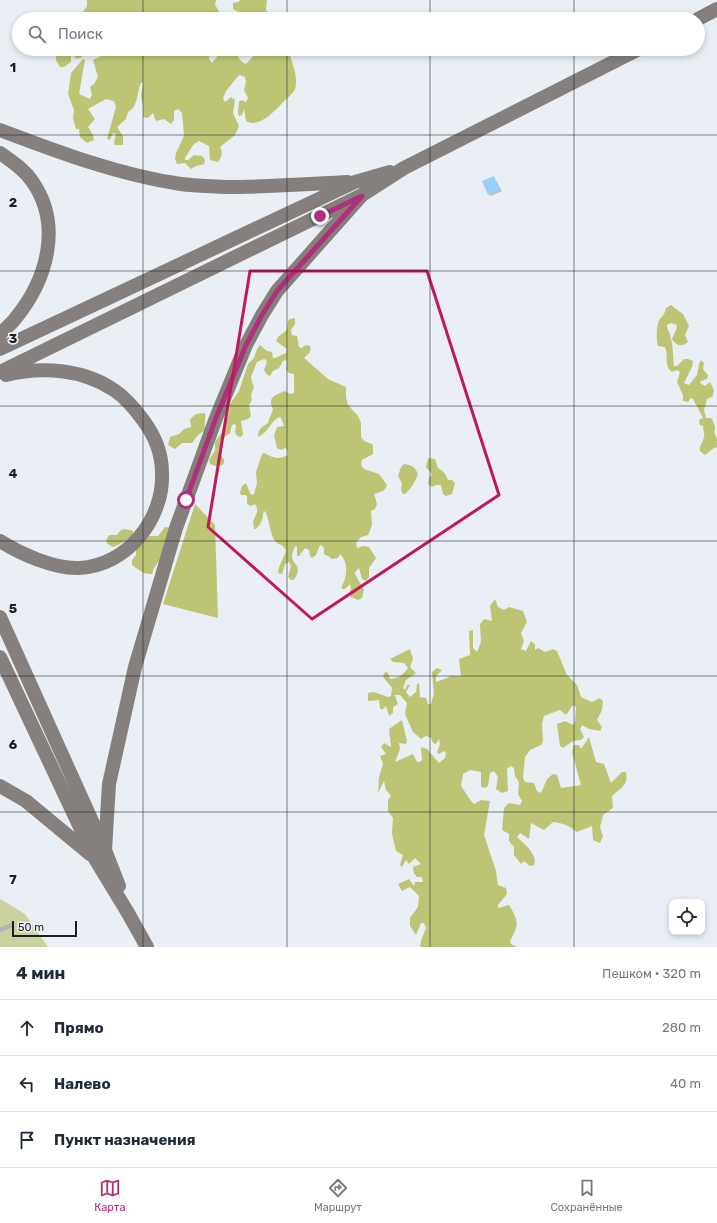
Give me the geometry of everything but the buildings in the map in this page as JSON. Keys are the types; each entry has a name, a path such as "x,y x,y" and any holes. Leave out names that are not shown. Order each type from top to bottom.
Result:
{"main road":[{"path":"705,15 717,9"},
{"path":"0,372 362,196 404,168 624,56"},
{"path":"0,130 42,146 102,165 146,178 182,184 257,187 355,182"},
{"path":"0,153 32,180 44,207 48,222 48,249 42,274 25,305 0,334"},
{"path":"0,349 355,182 404,168"},
{"path":"99,853 109,784 135,667 176,528 216,418 246,345 277,291 362,196"},
{"path":"0,377 28,371 59,371 90,379 114,390 132,406 153,434 160,453 162,474 161,492 156,511 151,522 132,545 117,556 105,562 81,568 64,567 13,549 0,541"},
{"path":"0,618 99,853"},
{"path":"0,657 128,913 147,947"},
{"path":"0,786 26,801 99,853"}],"lane":[{"path":"0,930 12,925"}],"highlighted area":[{"path":"250,271 427,271 499,495 312,619 208,527"}],"green space":[{"path":"87,0 216,0 215,5 219,11 83,12 87,6"},
{"path":"241,0 267,0 266,10 268,12 238,12 233,9 233,3"},
{"path":"56,56 71,56 71,62 64,67 60,67 56,60"},
{"path":"74,56 82,56 82,57 77,59"},
{"path":"101,56 209,56 209,59 212,63 216,56 238,56 242,62 246,64 253,56 290,56 296,84 295,89 289,97 272,113 262,121 251,123 246,121 244,109 242,115 239,116 238,113 239,102 241,100 246,102 248,98 244,90 246,82 245,77 240,75 238,76 226,91 223,98 225,102 231,97 235,100 233,113 239,126 235,135 220,147 222,154 218,162 210,160 209,146 199,141 193,145 185,160 188,160 194,155 202,156 205,160 204,164 191,169 185,163 177,164 175,159 176,153 184,136 182,113 178,109 174,111 174,120 171,124 164,119 156,121 153,113 148,118 143,117 141,96 143,83 141,83 139,87 136,103 128,112 126,119 117,127 123,136 123,145 115,145 114,142 116,134 113,133 110,140 107,139 116,107 114,101 106,99 88,109 95,119 88,127 94,140 87,143 80,137 79,129 76,129 73,118 74,110 68,94 71,73 83,59 85,60 79,94 90,99 92,95 90,87 94,84 98,77 93,60"},
{"path":"671,305 683,314 689,326 685,335 688,342 684,345 679,345 672,339 677,325 671,323 667,325 672,342 674,366 677,366 684,359 693,361 692,367 684,383 689,385 697,375 701,360 704,363 703,369 708,375 707,379 701,381 700,383 705,386 710,382 714,390 713,396 707,399 704,410 706,418 712,419 717,438 717,447 705,455 700,451 704,434 703,426 700,425 699,422 700,419 703,418 693,399 691,398 688,402 683,401 683,395 677,382 680,372 677,370 672,372 669,369 665,347 658,346 657,343 659,321 666,308"},
{"path":"295,318 295,324 291,330 292,335 297,336 299,347 302,348 307,345 310,346 309,353 304,358 328,379 346,387 348,405 358,416 361,423 361,437 364,441 372,444 373,446 373,454 362,460 361,465 364,469 379,474 387,485 384,490 374,494 377,504 375,509 371,511 372,525 368,535 361,537 356,543 357,548 364,546 369,547 376,558 369,568 369,577 366,581 362,579 359,568 356,571 355,574 364,590 362,598 358,600 349,596 351,588 350,584 345,589 342,589 346,570 345,561 340,554 338,558 331,559 324,554 323,546 320,545 316,555 312,558 309,550 305,548 299,556 297,556 297,547 295,546 292,559 298,568 298,571 294,580 291,580 288,577 291,566 289,562 285,564 282,574 278,573 279,566 286,550 272,536 265,511 260,523 256,529 254,529 253,522 257,511 255,504 251,506 247,504 246,495 241,495 240,493 242,486 246,483 250,493 252,495 254,494 257,483 256,472 262,454 264,453 278,458 288,455 287,449 285,448 281,450 277,448 274,435 277,427 284,426 281,418 279,417 276,419 262,435 258,437 262,427 268,423 273,409 271,402 273,397 285,391 290,394 294,393 294,374 289,373 286,370 287,361 283,361 279,368 273,371 270,376 266,374 264,370 267,362 266,360 264,359 257,362 251,377 254,387 251,395 252,400 249,405 251,416 248,419 241,421 243,434 241,437 237,436 235,432 236,426 235,424 232,425 230,433 222,439 223,444 220,452 224,460 223,465 216,466 210,464 209,460 215,450 215,442 222,432 223,426 228,417 230,404 239,391 248,364 254,358 257,349 260,345 267,351 272,352 273,358 286,353 287,349 276,341 278,337 287,330 288,321"},
{"path":"205,413 205,430 198,435 192,443 182,443 175,449 168,445 170,437 179,434 184,429 191,427 190,419 196,414"},
{"path":"428,458 435,459 438,468 444,473 448,480 452,480 455,483 452,494 446,496 443,494 441,485 432,487 428,484 429,478 432,474 426,467"},
{"path":"404,464 413,467 418,474 411,488 403,494 401,490 402,483 398,476 401,467"},
{"path":"195,504 215,525 218,618 163,604"},
{"path":"165,527 171,528 164,554 154,568 152,574 144,573 132,565 132,560 136,555 136,550 149,536 158,536"},
{"path":"125,529 133,531 132,537 113,547 108,544 106,541 109,535 117,535 121,530"},
{"path":"495,599 498,607 504,610 509,607 523,611 527,622 521,633 524,641 521,649 526,651 531,641 535,644 535,650 538,648 545,652 553,649 557,651 567,675 577,685 581,697 592,702 600,698 603,701 602,710 597,720 602,727 600,731 589,729 582,725 580,729 584,737 581,740 573,741 563,748 560,746 557,724 565,721 573,725 575,722 576,707 573,705 566,715 560,710 544,716 542,724 543,741 541,745 530,750 525,757 523,778 525,782 534,783 537,791 541,793 547,779 553,774 557,775 561,788 581,785 572,752 574,745 579,745 581,749 589,737 596,762 604,764 611,783 622,772 626,772 627,776 624,786 612,796 613,808 603,815 600,827 603,836 600,843 593,840 592,826 577,832 566,825 557,822 553,822 544,830 531,823 529,839 520,833 517,837 530,850 534,857 534,865 530,866 524,861 521,864 514,855 514,847 509,841 509,834 502,830 504,808 509,803 520,805 522,801 518,794 519,782 515,776 514,768 511,766 507,769 508,791 502,793 496,789 498,777 494,771 490,773 488,786 485,788 481,787 481,772 470,770 463,774 461,786 474,804 481,800 490,801 484,835 496,871 498,885 506,888 507,894 498,905 498,908 509,905 515,915 517,923 510,941 511,944 517,947 420,947 426,928 424,923 421,923 416,935 410,926 410,918 418,907 419,896 410,887 402,891 398,884 409,879 414,886 415,882 423,882 422,877 417,877 414,873 413,867 421,864 415,858 409,864 406,860 402,867 400,865 403,855 396,851 392,834 393,818 388,811 388,800 391,796 386,790 384,781 378,793 379,777 383,764 380,756 386,754 381,747 384,743 391,747 389,729 402,720 407,741 406,744 399,743 400,749 395,762 413,754 417,762 420,762 422,760 421,747 427,749 439,763 445,758 446,753 444,751 439,754 437,752 440,744 439,739 436,744 433,743 431,738 426,736 421,739 413,732 405,714 407,703 400,695 395,695 398,704 393,707 393,713 389,716 386,706 382,710 380,708 379,700 368,701 368,693 374,692 388,697 391,696 392,688 383,677 385,672 388,673 390,679 393,679 400,676 408,668 404,663 393,662 390,659 410,649 413,659 410,667 416,673 406,680 403,688 405,690 407,685 410,685 406,692 410,697 416,692 417,684 419,683 420,697 426,698 428,704 431,704 434,694 432,672 437,668 442,670 436,676 436,682 452,676 461,676 459,659 470,655 469,631 473,630 473,648 477,652 481,642 480,624 484,619 492,621 490,606"},
{"path":"0,899 25,914 48,947 0,947"}],"route":[{"path":"186,500 216,418 246,345 262,315 277,291 362,196 320,216"}]}
